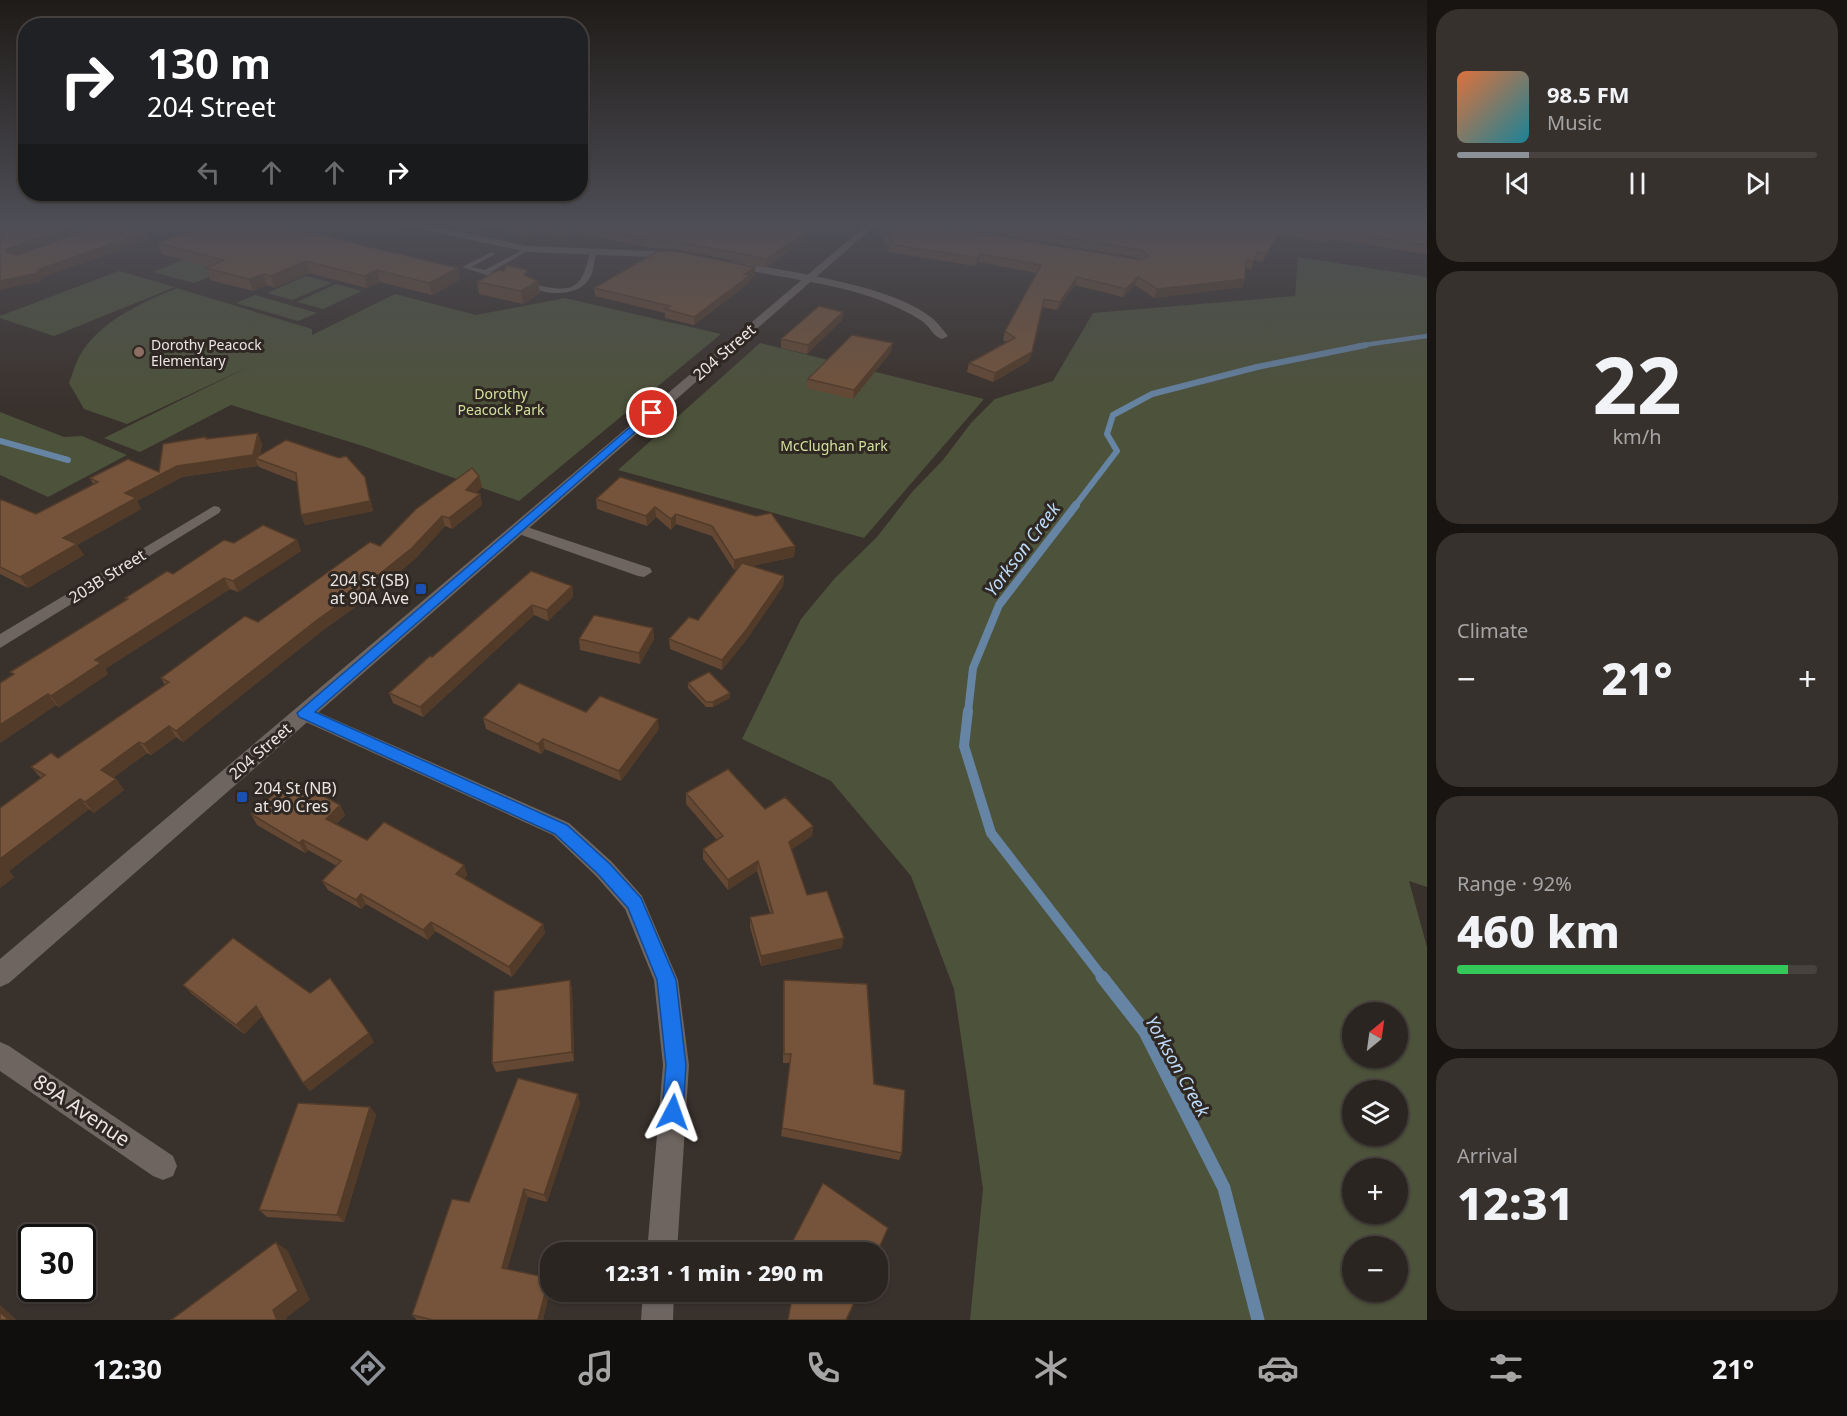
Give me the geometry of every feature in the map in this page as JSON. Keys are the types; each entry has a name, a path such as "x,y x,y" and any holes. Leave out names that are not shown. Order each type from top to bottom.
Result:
{"street":[{"name":"204 Street","path":"0,975 803,284"},
{"path":"823,284 887,298 937,325 942,336"},
{"name":"203B Street","path":"0,641 214,510"},
{"path":"518,529 644,572"},
{"path":"304,713 561,829 604,869 634,903 666,980 676,1065 663,1242"},
{"name":"89A Avenue","path":"0,1055 163,1166"},
{"path":"657,1320 658,1302"}],"lane":[{"path":"531,286 551,290 573,288 580,284"}],"green space":[{"path":"86,284 163,284 175,287 54,336 0,318 0,316"},
{"path":"289,284 331,284 292,300 267,293"},
{"path":"336,284 362,291 323,309 297,302"},
{"path":"1296,284 1427,284 1427,887 1409,881 1427,947 1427,1320 970,1320 983,1189 954,989 911,876 831,781 742,739 801,619 835,578 877,537 912,492 943,460 971,423 995,399 1053,381 1093,313 1295,296"},
{"name":"Dorothy Peacock Park","path":"177,288 312,329 312,335 395,294 476,315 565,298 721,334 519,501 363,446 231,405 140,452 104,438 252,365 127,424 84,409 69,383 79,357 87,344 109,323 135,307"},
{"path":"255,295 317,313 298,321 236,303"},
{"name":"McClughan Park","path":"760,343 984,399 864,538 618,470"},
{"path":"0,412 64,437 82,436 127,455 48,497 0,475"}],"building":[{"path":"485,284 534,284 521,291"},
{"path":"602,284 739,284 694,317 665,309 670,306 594,288"},
{"path":"1031,284 1073,284 1060,302 1044,299 1032,352 995,373 969,363 1015,338 1005,331"},
{"path":"1104,284 1131,284 1126,289"},
{"path":"1148,284 1205,284 1157,289"},
{"path":"819,306 843,312 808,345 781,339"},
{"path":"852,335 893,343 854,390 808,379"},
{"path":"258,433 253,455 177,466 125,493 136,498 63,538 77,544 20,577 0,567 0,499 36,514 98,482 90,478 128,459 159,472 163,444 206,437 206,439"},
{"path":"286,440 339,458 346,456 365,477 370,501 301,515 296,473 255,458"},
{"path":"472,468 479,476 466,490 480,494 449,518 442,516 412,548 176,731 169,726 144,744 139,742 101,770 116,779 85,802 80,799 0,859 0,808 45,775 31,767 51,753 58,758 169,682 161,678 245,616 258,622 370,542 380,546 416,509"},
{"path":"620,477 756,516 771,513 795,546 734,560 712,526 676,514 671,519 655,507 646,516 596,499"},
{"path":"263,525 297,540 233,581 224,578 95,660 101,663 51,696 48,694 0,725 0,683 14,674 10,672 128,599 125,598 167,571 173,574 224,540 234,543"},
{"path":"742,563 784,576 722,660 669,639 689,617 698,620"},
{"path":"531,571 572,586 547,610 532,605 420,707 389,693 430,656 432,657"},
{"path":"594,615 653,628 639,653 579,639"},
{"path":"709,672 730,693 713,702 706,702 688,683"},
{"path":"519,683 586,712 600,696 658,719 619,771 543,739 538,744 483,718"},
{"path":"728,769 765,809 785,797 813,826 789,842 807,895 827,891 844,938 761,956 750,917 773,913 758,861 728,880 703,849 723,836 686,793"},
{"path":"292,779 340,805 326,819 367,840 384,822 464,865 456,874 543,924 509,967 431,922 423,930 361,894 356,900 322,881 341,861 303,840 299,843 251,814"},
{"path":"233,938 310,993 330,978 369,1033 303,1083 256,1006 236,1025 183,985"},
{"path":"570,980 572,1052 492,1063 494,991"},
{"path":"784,980 867,984 874,1084 905,1090 902,1153 782,1128 791,1054 784,1054"},
{"path":"518,1078 578,1094 544,1195 524,1189 502,1268 540,1276 540,1302 543,1302 538,1320 433,1320 412,1315 452,1199 469,1202"},
{"path":"298,1103 370,1107 337,1215 259,1210"},
{"path":"823,1183 888,1228 882,1242 792,1242"},
{"path":"276,1242 298,1291 273,1310 277,1320 171,1320"},
{"path":"791,1302 854,1302 846,1320 788,1320"},
{"path":"0,1312 9,1320 0,1320"}],"waterway":[{"name":"Yorkson Creek","path":"1357,346 1427,336"},
{"name":"Yorkson Creek","path":"1075,506 1117,451 1107,434 1113,415 1152,394 1257,367 1366,345"},
{"path":"0,441 68,460"},
{"name":"Yorkson Creek","path":"968,712 973,668 999,605 1076,505"},
{"name":"Yorkson Creek","path":"968,711 964,746 991,833 1103,978"},
{"name":"Yorkson Creek","path":"1102,977 1145,1032 1224,1188 1258,1320"}],"place":[{"name":"Dorothy Peacock Elementary","path":"139,352"},
{"name":"204 St (SB) at 90A Ave","path":"421,589"},
{"name":"204 St (NB) at 90 Cres","path":"242,797"}],"route":[{"path":"652,413 304,713 561,829 604,869 634,903 652,941 666,980 676,1065 673,1112"}]}
